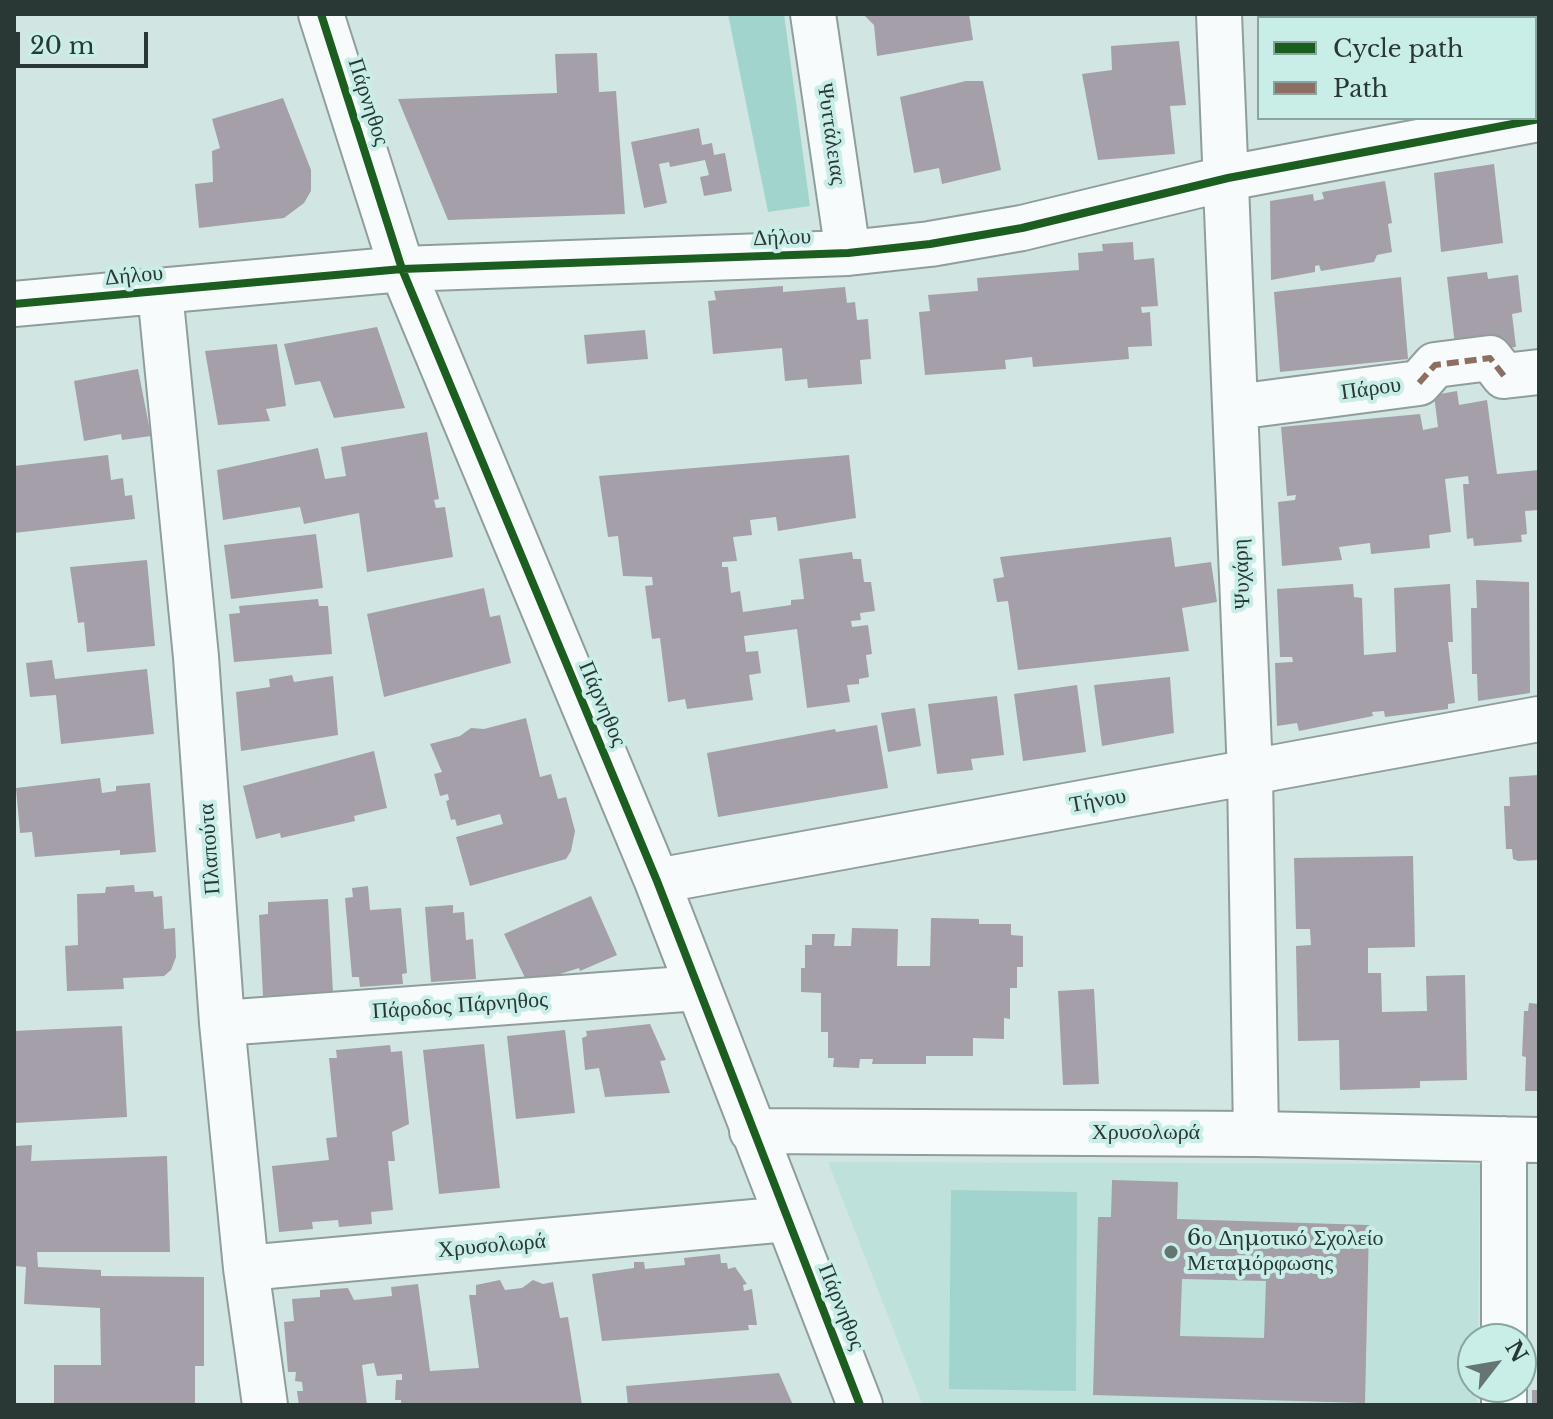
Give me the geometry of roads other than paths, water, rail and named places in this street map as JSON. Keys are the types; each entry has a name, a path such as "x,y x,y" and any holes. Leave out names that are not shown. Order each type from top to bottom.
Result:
{"street":[{"name":"Πάρνηθος","path":"321,14 402,269 657,881 860,1405"},
{"name":"Ψυττάλειας","path":"813,14 848,253"},
{"name":"Ψυχάρη","path":"1219,14 1250,773 1256,1134"},
{"name":"Δήλου","path":"14,304 402,269 848,253 1022,228 1228,178 1534,120"},
{"name":"Πλαπούτα","path":"160,292 196,657 222,1023 246,1268 265,1405"},
{"name":"Πάρου","path":"1236,407 1419,383 1435,365 1490,358 1522,374"},
{"name":"Τήνου","path":"657,881 1539,719"},
{"name":"Πάροδος Πάρνηθος","path":"222,1023 698,988"},
{"name":"Χρυσολωρά","path":"752,1131 1256,1134 1521,1140"},
{"path":"1505,1323 1521,1140"},
{"name":"Χρυσολωρά","path":"246,1268 787,1219"}],"place":[{"name":"6ο Δημοτικό Σχολείο Μεταμόρφωσης","path":"1171,1252"}]}
